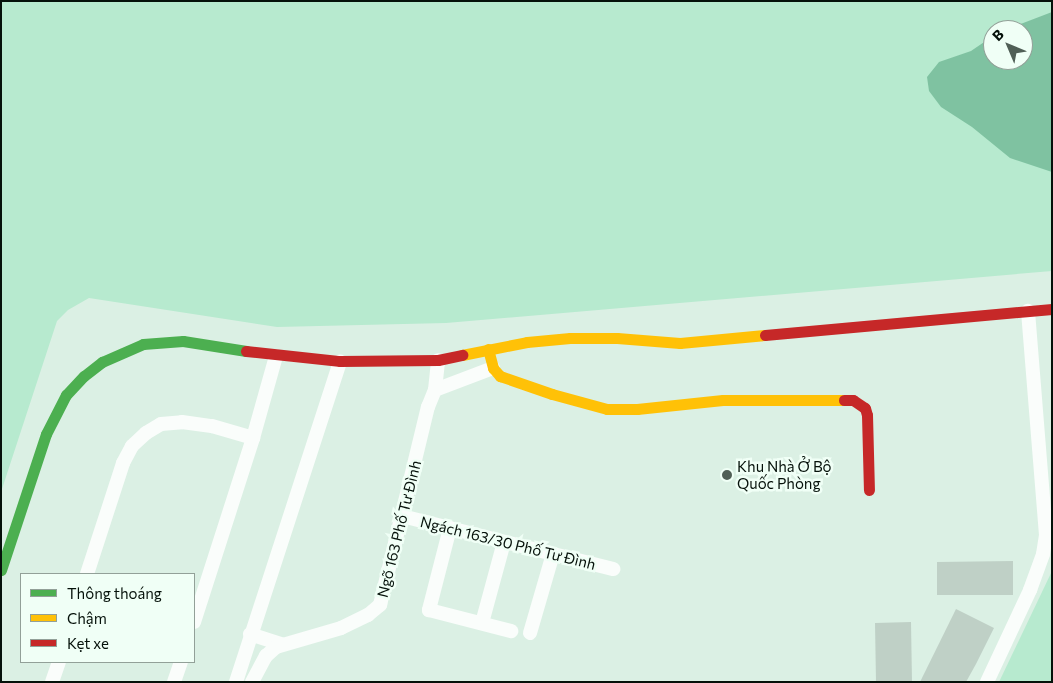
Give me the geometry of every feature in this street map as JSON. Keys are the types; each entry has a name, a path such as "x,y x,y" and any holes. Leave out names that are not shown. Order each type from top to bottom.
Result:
{"street":[{"path":"1,570 39,455 56,412 66,395 84,376 102,362 136,346 164,341 183,341 276,356 340,360 438,360 527,342 570,338 618,338 680,343 1052,309"},
{"path":"987,682 1030,590 1046,535 1028,311"},
{"path":"488,349 493,368 500,376 560,397 607,409 637,409 723,400 853,400 865,408 867,415 870,490"},
{"path":"195,619 253,438 276,356"},
{"path":"236,682 340,360"},
{"name":"Ngõ 163 Phố Tư Đình","path":"252,682 266,656 282,644 341,628 376,609 383,597 428,407 435,390 438,360"},
{"path":"435,390 493,368"},
{"path":"87,573 122,463 132,446 146,433 161,424 182,422 212,426 253,438"},
{"name":"Ngách 163/30 Phố Tư Đình","path":"402,516 613,569"},
{"path":"450,528 429,610 511,630"},
{"path":"482,623 504,542"},
{"path":"530,633 553,554"},
{"path":"250,634 282,644"},
{"path":"52,682 58,663"},
{"path":"174,682 181,663"}],"shaded area":[{"path":"1,1 1052,1 1052,271 446,323 277,327 89,298 68,310 57,321 1,492"},
{"path":"1052,12 1052,172 1010,158 972,127 941,107 929,91 927,77 939,62 971,51 983,43 983,70 1033,70 1033,20 1031,20"},
{"path":"1052,571 1052,682 999,682"}],"building":[{"path":"1013,561 1013,595 937,595 937,562"},
{"path":"956,609 994,628 966,682 920,682"},
{"path":"911,622 912,682 876,682 875,623"}],"traffic: fast":[{"path":"1,570 46,434 66,395 84,376 102,362 143,344 183,341 246,351"}],"traffic: slow":[{"path":"462,355 527,342 570,338 617,338 680,343 765,335"},
{"path":"488,349 493,368 500,376 552,394 607,409 637,409 723,400 844,400"}],"traffic: jam":[{"path":"765,335 1052,309"},
{"path":"246,351 340,361 438,360 462,355"},
{"path":"844,400 853,400 865,408 867,415 869,490"}],"place":[{"name":"Khu Nhà Ở Bộ Quốc Phòng","path":"727,475"}]}
